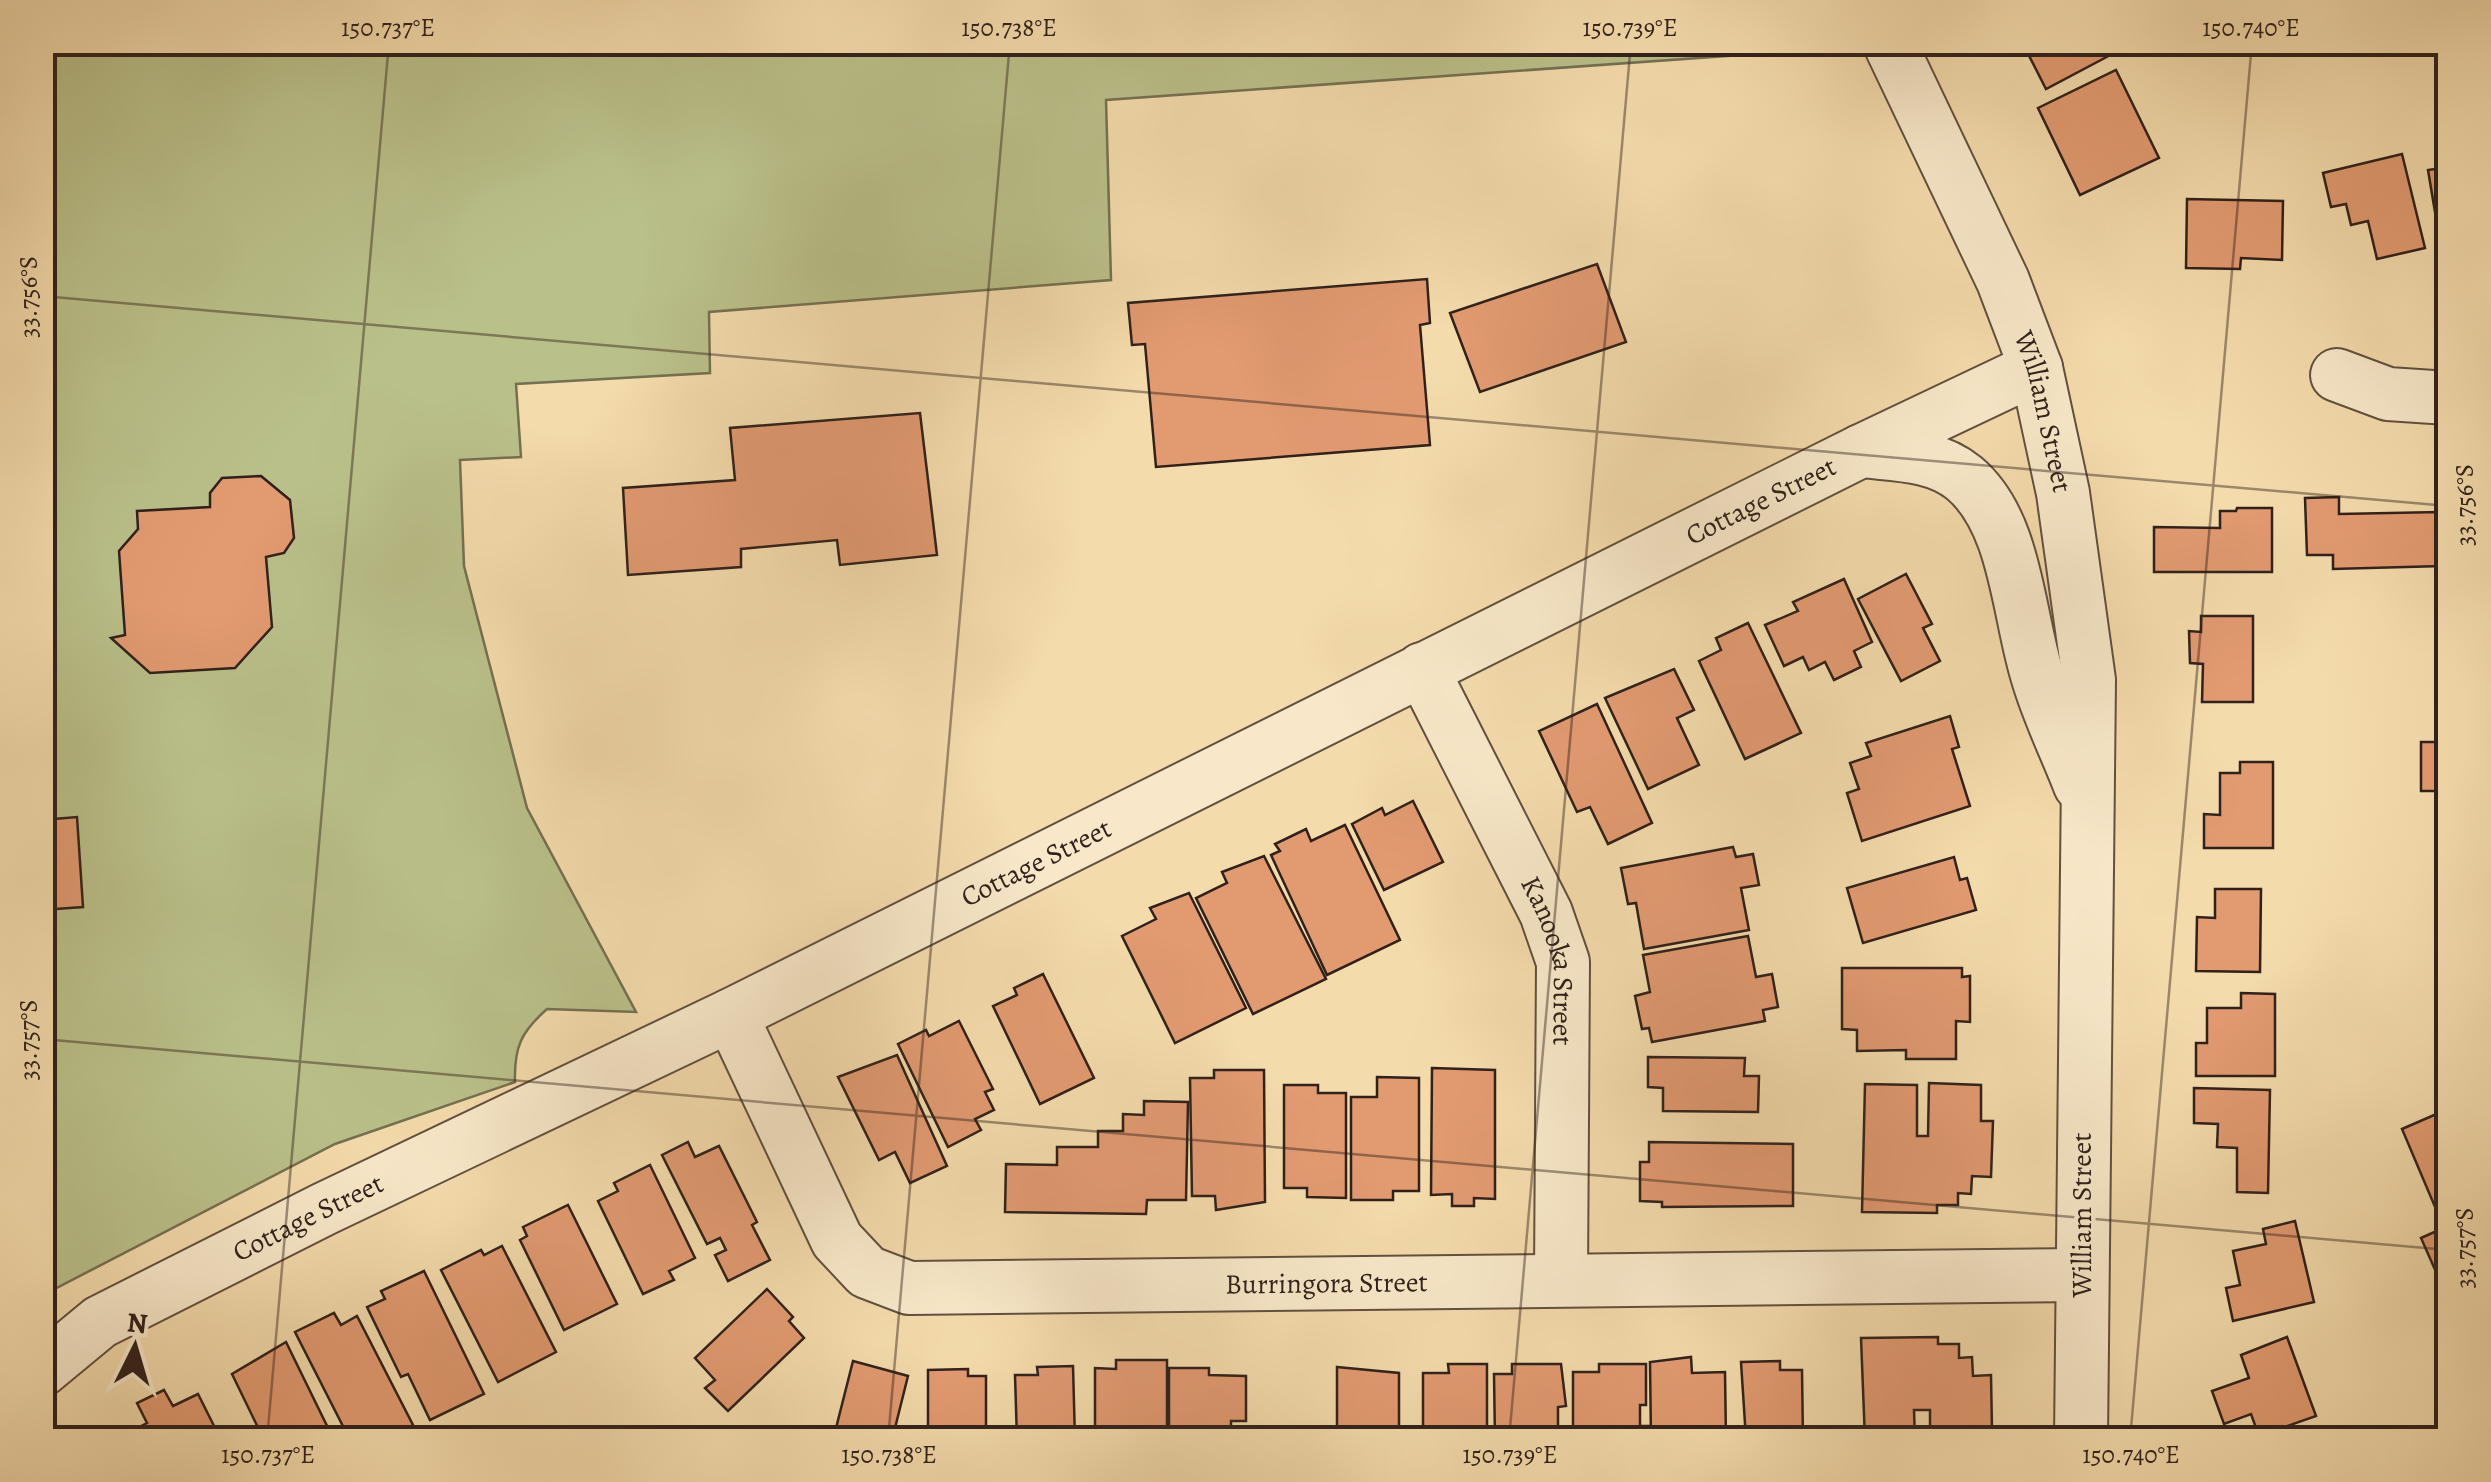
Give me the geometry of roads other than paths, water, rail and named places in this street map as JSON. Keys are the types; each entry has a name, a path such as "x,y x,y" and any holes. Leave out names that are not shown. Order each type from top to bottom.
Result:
{"street":[{"name":"William Street","path":"1889,42 2003,281 2036,368 2063,492 2089,680 2081,1440"},
{"name":"Cottage Street","path":"42,1370 100,1322 324,1208 731,1014 1860,451 2036,368"},
{"path":"2337,374 2388,394 2448,398"},
{"name":"William Street","path":"1860,451 1934,460 1963,477 1981,496 2000,531 2036,673 2088,811"},
{"name":"Kanooka Street","path":"1422,669 1546,913 1563,962 1561,1279"},
{"name":"Burringora Street","path":"731,1014 836,1240 867,1272 909,1288 2082,1275"}]}
